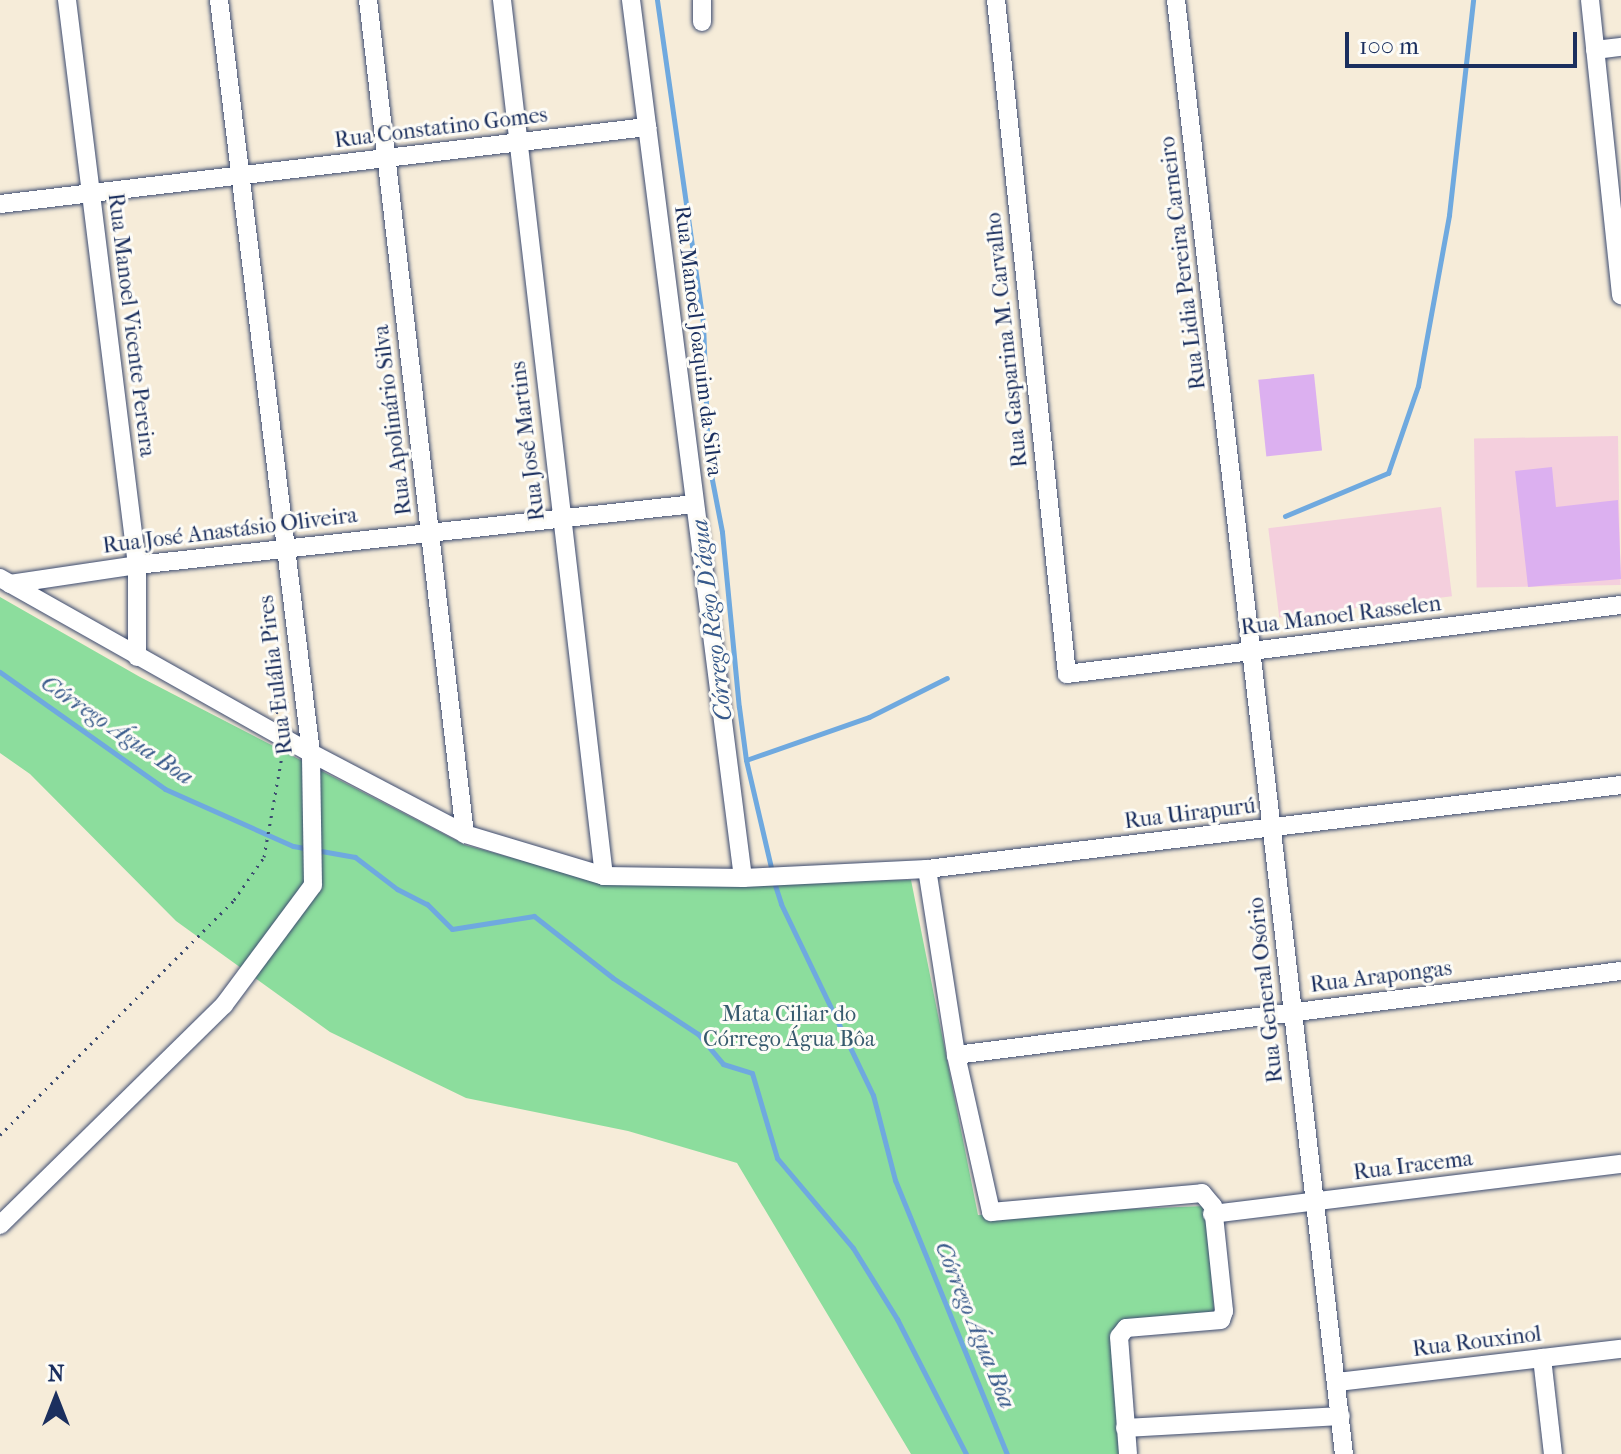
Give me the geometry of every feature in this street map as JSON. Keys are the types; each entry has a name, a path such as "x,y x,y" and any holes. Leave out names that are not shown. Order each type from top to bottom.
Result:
{"street":[{"name":"Rua Manoel Vicente Pereira","path":"67,0 137,565 137,657"},
{"name":"Rua Eulália Pires","path":"0,1225 224,1005 313,885 311,753 219,0"},
{"name":"Rua Apolinário Silva","path":"368,0 465,834"},
{"name":"Rua José Martins","path":"502,0 604,876"},
{"name":"Rua Manoel Joaquim da Silva","path":"631,0 743,878"},
{"path":"702,0 702,22"},
{"name":"Rua Gasparina M. Carvalho","path":"996,0 1067,674"},
{"name":"Rua Lidia Pereira Carneiro","path":"1176,0 1238,521"},
{"path":"1590,0 1618,234 1621,295"},
{"path":"1595,50 1621,47"},
{"name":"Rua Constatino Gomes","path":"91,193 647,127"},
{"path":"0,204 91,193"},
{"name":"Rua José Anastásio Oliveira","path":"5,581 694,504"},
{"name":"Rua General Osório","path":"1238,521 1313,1203 1338,1382 1344,1454"},
{"name":"Rua Uirapurú","path":"5,581 311,753 465,834 604,876 764,878 927,869 1621,785"},
{"name":"Rua Manoel Rasselen","path":"1067,674 1621,605"},
{"path":"927,869 952,1032 991,1212 1202,1193 1213,1206 1224,1316 1221,1320 1122,1330 1119,1337 1128,1454"},
{"name":"Rua Arapongas","path":"956,1053 1621,971"},
{"name":"Rua Iracema","path":"1212,1214 1621,1164"},
{"name":"Rua Rouxinol","path":"1338,1382 1621,1349"},
{"path":"1542,1358 1553,1454"},
{"path":"1125,1428 1341,1416"}],"path":[{"path":"264,727 301,687"},
{"path":"0,1135 234,900 264,857 284,748"}],"shaded area":[{"path":"1618,436 1621,585 1477,587 1474,439"},
{"path":"1441,507 1452,596 1279,618 1268,528"}],"green space":[{"name":"Mata Ciliar do Córrego Água Bôa","path":"0,597 140,677 465,845 606,883 911,880 978,1215 1205,1206 1215,1319 1119,1332 1131,1454 911,1454 737,1163 628,1131 466,1098 330,1032 176,921 30,774 0,753"}],"building":[{"path":"1314,374 1322,451 1266,456 1258,380"},
{"path":"1552,467 1556,507 1618,500 1621,579 1528,587 1515,471"}],"waterway":[{"name":"Córrego Rêgo D'água","path":"657,0 703,323 708,459 722,532 739,707 746,760 772,872"},
{"path":"1285,516 1388,473 1418,386 1449,215 1473,0"},
{"name":"Córrego Água Boa","path":"0,672 165,789 293,846 355,857 397,889 427,904 452,929 534,916 613,978 698,1034 723,1064 752,1073 777,1158 853,1248 897,1319 966,1454"},
{"path":"746,760 869,717 947,678"},
{"name":"Córrego Rêgo D'água","path":"774,882 781,904 873,1095 895,1180 1007,1454"}],"water label":[{"name":"Córrego Água Bôa","path":"975,1325"}]}
